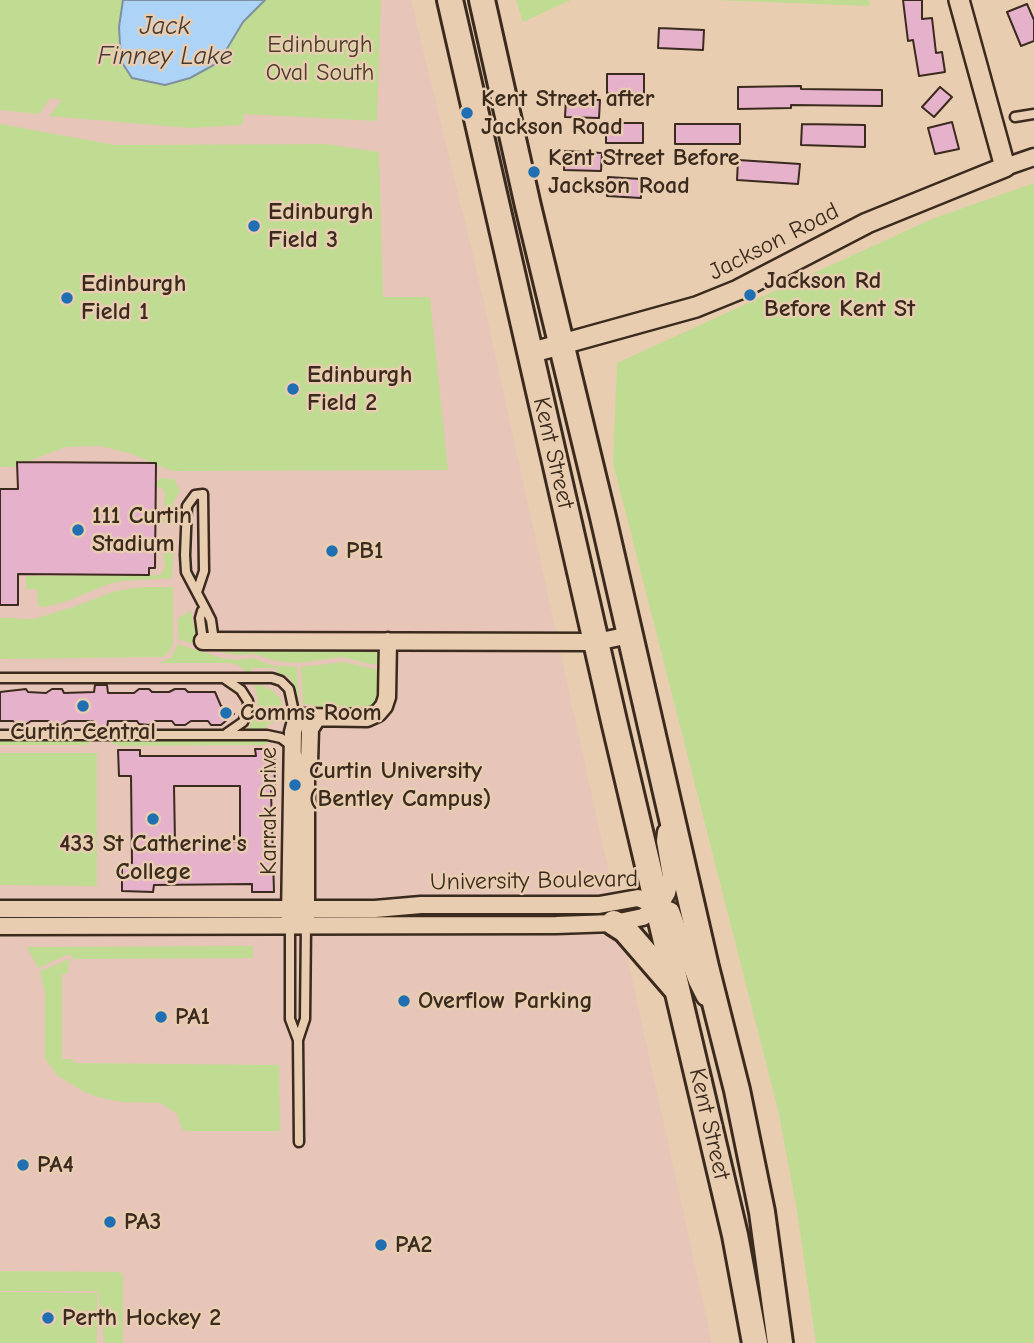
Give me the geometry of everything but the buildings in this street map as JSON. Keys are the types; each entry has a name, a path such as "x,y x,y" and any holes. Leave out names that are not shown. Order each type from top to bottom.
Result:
{"main road":[{"name":"Kent Street","path":"450,0 734,1235 755,1343"},
{"name":"Kent Street","path":"482,0 721,1027 762,1212 780,1343"},
{"path":"614,923 625,930 678,990"}],"street":[{"path":"959,0 1004,167"},
{"name":"Jackson Road","path":"530,353 696,307 737,290 867,223 1034,157"},
{"path":"209,641 596,642 630,635"},
{"path":"317,718 367,718 382,710 387,696 388,641"},
{"name":"Karrak Drive","path":"303,717 317,718 310,729 298,917 293,732 296,721 303,717"},
{"name":"Kent Street","path":"669,805 665,841 671,876 667,893 658,906 671,911 697,981 721,1027"},
{"name":"University Boulevard","path":"0,926 298,917 421,905 599,905 638,898 658,906"},
{"name":"University Boulevard","path":"0,909 556,925 614,923 643,917 658,906"}],"lane":[{"path":"1014,117 1034,114"},
{"path":"197,592 204,571 203,494 195,495 189,500 186,520 186,572 211,620 209,641"},
{"path":"0,678 272,678 281,681 289,689 296,721"},
{"path":"221,735 239,727 248,709 248,701 241,690 223,678"},
{"path":"0,735 274,736 293,747 306,771"},
{"path":"298,917 306,1019 298,1040 299,1142"},
{"path":"298,917 289,1019 298,1040"}],"shaded area":[{"name":"Curtin University (Bentley Campus)","path":"0,0 411,0 475,263 712,1343 0,1343"}],"green space":[{"name":"Edinburgh Oval South","path":"0,0 381,0 377,121 244,114 243,123 240,125 189,128 49,116 62,100 50,98 39,114 0,110"},
{"path":"516,0 571,0 523,22"},
{"path":"713,0 869,0 870,6"},
{"path":"0,124 115,145 326,144 379,152 383,297 430,297 448,470 172,471 132,454 100,446 66,447 13,467 0,467"},
{"path":"1034,183 1034,1343 816,1343 797,1211 779,1114 613,463 617,363 932,219"},
{"path":"160,478 174,479 180,491 174,501 173,522 163,523 165,493 162,488 154,486"},
{"path":"162,539 174,539 172,578 109,584 44,607 38,606 37,589 26,589 26,576 161,575 165,567"},
{"path":"173,587 173,644 163,657 0,659 0,618 18,618 18,622 19,619 34,619 115,591"},
{"path":"191,611 196,638 204,646 217,649 373,650 381,662 378,665 342,657 299,663 276,661 254,654 236,655 215,651 178,639 178,618"},
{"path":"178,644 221,658 253,658 274,666 297,667 299,704 305,709 316,709 316,712 299,708 293,682 287,676 277,673 277,668 251,668 251,673 248,673 238,665 228,663 159,663 171,658"},
{"path":"344,662 378,670 381,683 378,687 381,688 375,704 366,710 357,711 356,708 321,710 320,706 303,704 301,667"},
{"path":"254,683 272,690 281,699 282,708 272,723 262,729 248,730 257,711 258,700"},
{"path":"0,741 93,741 86,745 0,745"},
{"path":"108,741 271,742 264,745 119,746"},
{"path":"0,753 97,753 97,886 0,885"},
{"path":"253,946 253,958 73,959 73,956 67,955 38,968 28,949 28,947"},
{"path":"70,959 67,974 62,974 62,1059 73,1059 74,1063 279,1065 280,1131 185,1131 177,1114 161,1103 121,1102 98,1097 58,1076 45,1059 45,994 40,971"},
{"path":"0,1271 120,1272 123,1276 123,1343 104,1343 98,1291 0,1291"},
{"name":"Perth Hockey 2","path":"0,1292 97,1293 97,1343 0,1343"}],"water":[{"name":"Jack Finney Lake","path":"123,0 265,0 243,22 219,62 190,78 165,85 132,78 121,61 119,27"}],"place":[{"name":"Kent Street after Jackson Road","path":"467,113"},
{"name":"Kent Street Before Jackson Road","path":"534,172"},
{"name":"Edinburgh Field 3","path":"254,226"},
{"name":"Jackson Rd Before Kent St","path":"750,295"},
{"name":"Edinburgh Field 1","path":"67,298"},
{"name":"Edinburgh Field 2","path":"293,389"},
{"name":"111 Curtin Stadium","path":"78,530"},
{"name":"PB1","path":"332,551"},
{"name":"Curtin Central","path":"83,706"},
{"name":"Comms Room","path":"226,713"},
{"name":"Curtin University (Bentley Campus)","path":"295,785"},
{"name":"433 St Catherine's College","path":"153,819"},
{"name":"Overflow Parking","path":"404,1001"},
{"name":"PA1","path":"161,1017"},
{"name":"PA4","path":"23,1165"},
{"name":"PA3","path":"110,1222"},
{"name":"PA2","path":"381,1245"},
{"name":"Perth Hockey 2","path":"48,1318"}]}
